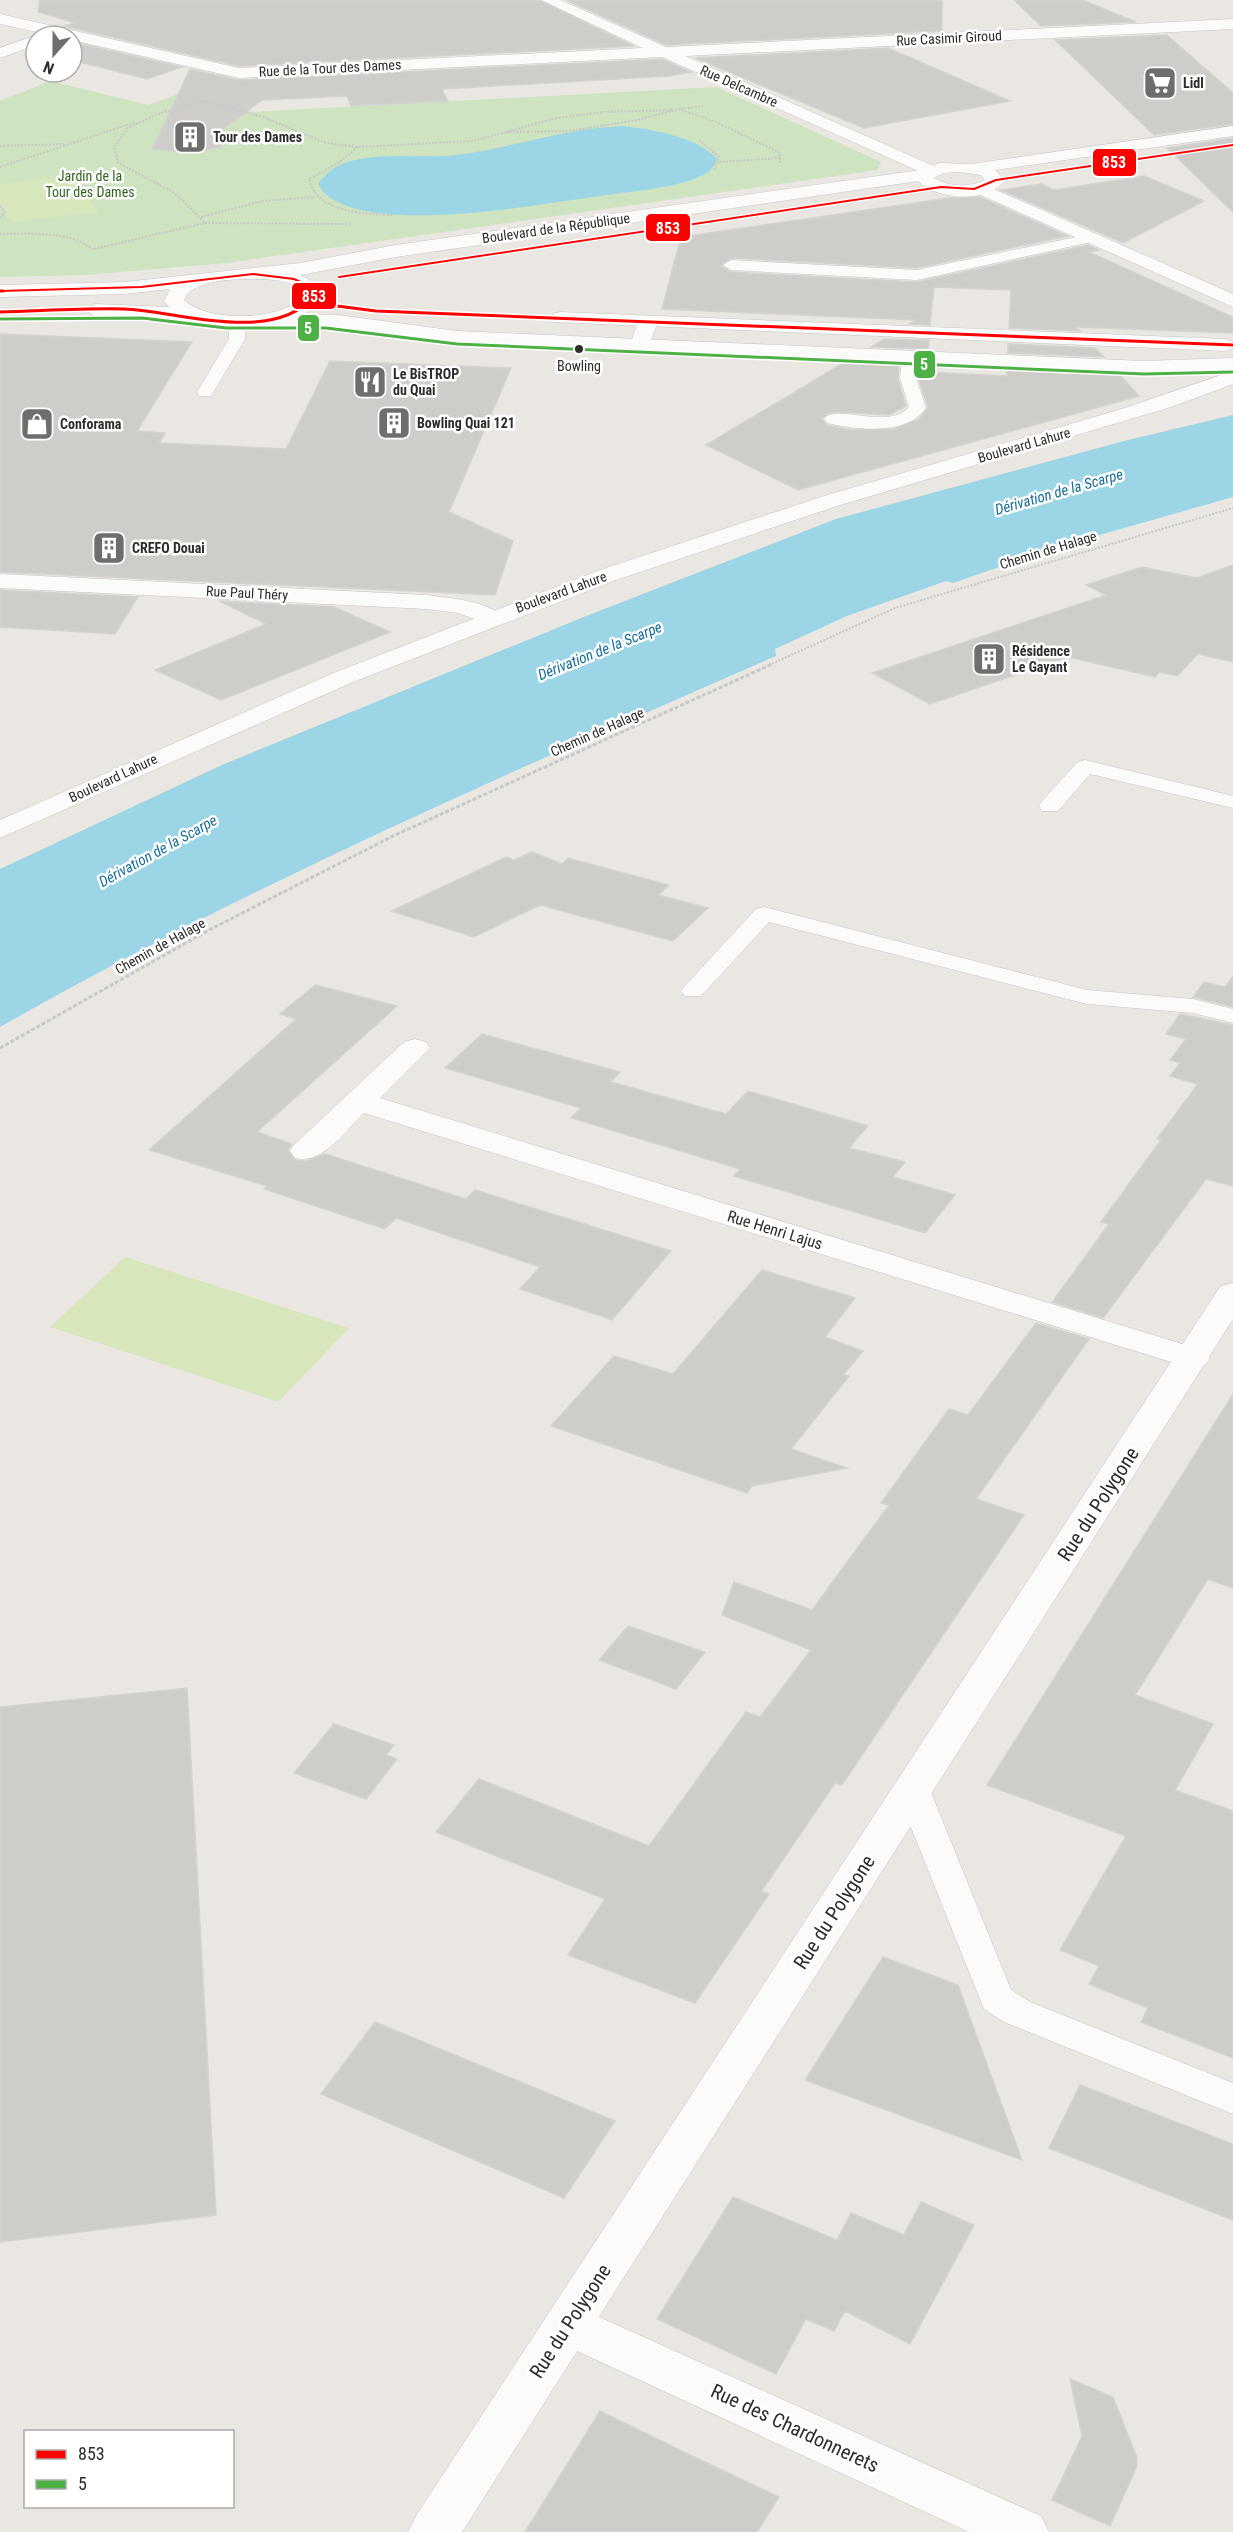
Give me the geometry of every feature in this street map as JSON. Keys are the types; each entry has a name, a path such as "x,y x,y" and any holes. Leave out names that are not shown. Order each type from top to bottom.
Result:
{"main road":[{"name":"Rue Delcambre","path":"548,0 928,173 928,182 941,187"},
{"name":"Rue de la Tour des Dames","path":"0,19 24,26"},
{"name":"Rue Casimir Giroud","path":"666,52 1233,24"},
{"name":"Rue de la Tour des Dames","path":"84,41 239,72 666,52"},
{"path":"0,53 24,44"},
{"path":"974,168 1233,131"},
{"path":"988,184 1233,145"},
{"name":"Boulevard de la République","path":"258,274 300,270 396,251 928,173 946,167 974,168"},
{"path":"974,168 990,173 988,184"},
{"path":"988,184 1091,238 1233,301"},
{"name":"Boulevard de la République","path":"268,319 301,309 313,293 333,280 367,271 941,187 988,184"},
{"path":"0,291 125,288 228,275 258,274 294,279 337,306 365,310 1233,345"},
{"path":"192,315 180,309 174,298 180,290 200,280"},
{"path":"0,312 123,310 237,321 268,319 338,321 440,336 1153,367 1233,364"},
{"path":"640,345 648,322"},
{"path":"1233,351 1233,356"},
{"path":"1153,367 1176,380 1184,396"},
{"name":"Boulevard Lahure","path":"1144,411 1233,377"},
{"name":"Boulevard Lahure","path":"0,830 292,698 491,618 771,520 921,474 1144,411 1233,392"},
{"name":"Rue Paul Théry","path":"0,580 427,602 463,607 491,618"},
{"path":"306,1151 415,1048"},
{"name":"Rue Henri Lajus","path":"358,1101 1192,1358"},
{"name":"Rue du Polygone","path":"434,2532 1233,1293"},
{"name":"Rue des Chardonnerets","path":"568,2324 1023,2532"}],"lane":[{"path":"730,265 917,275 1091,238"},
{"path":"205,392 237,339 237,321"},
{"path":"833,419 880,423 898,421 914,415 918,408 908,378 910,357"},
{"path":"1050,806 1085,766 1233,802"},
{"path":"693,991 764,914 1087,997 1193,1006 1233,1016"},
{"path":"913,1790 997,1999 1017,2012 1233,2099"}],"path":[{"path":"506,132 569,131 762,97"},
{"path":"0,167 155,115 207,101 263,117 326,143 358,147 473,141 557,118 604,112 679,110"},
{"path":"94,249 205,223 190,202 176,192 118,163 114,147 128,128 155,115"},
{"path":"699,140 719,157 715,171 707,174"},
{"path":"0,146 71,143"},
{"path":"315,197 309,185 309,179 338,163 358,147"},
{"path":"719,162 780,158"},
{"path":"201,217 262,201 315,197 357,211 396,215"},
{"path":"0,206 5,213 0,218"},
{"path":"0,234 34,233 57,237"},
{"name":"Chemin de Halage","path":"0,1048 209,930 393,836 895,608 1233,508"}],"green space":[{"name":"Jardin de la Tour des Dames","path":"223,78 237,80 250,112 716,87 881,162 877,170 226,263 86,275 0,277 0,101 42,84 62,84 148,105"},
{"path":"70,175 99,212 12,222 0,206 0,184"},
{"path":"125,1257 349,1328 278,1402 50,1327"}],"water":[{"name":"Tour des Dames","path":"622,126 673,135 709,151 717,159 705,174 674,185 526,207 443,215 401,215 364,211 335,201 318,184 328,172 337,166 364,158 456,155 580,130"},
{"name":"Dérivation de la Scarpe","path":"1233,415 1233,497 1054,548 953,583 946,581 847,616 775,649 776,656 481,786 189,925 0,1027 0,869 224,764 586,616 836,519 1124,441"}],"building":[{"path":"40,0 539,0 634,46 239,66 84,31 84,24 72,24 76,23 38,12"},
{"path":"566,0 942,0 942,31 666,45"},
{"path":"1014,0 1082,0 1136,22 1041,26"},
{"name":"Lidl","path":"1167,35 1233,93 1233,124 1154,135 1055,40"},
{"path":"84,45 182,67 147,79 84,63"},
{"path":"888,48 1010,101 864,128 695,58"},
{"path":"662,59 691,72 670,76 442,89 448,101 351,106 347,96 262,100 217,134 221,147 190,153 152,149 190,69 239,80"},
{"path":"1233,138 1233,212 1167,148"},
{"path":"1144,176 1204,201 1123,243 1001,190 1041,184 1054,190"},
{"path":"980,197 1068,236 917,268 731,258 721,266 731,272 917,282 1088,245 1099,250 1089,252 1233,317 1233,333 1076,327 1080,331 1009,328 1011,290 934,287 930,325 909,324 916,320 662,309 681,237 949,198"},
{"path":"0,334 192,342 137,431 165,433 159,443 286,449 330,361 511,368 449,512 513,541 495,595 0,572"},
{"path":"884,339 929,340 928,349 871,347"},
{"path":"1008,344 1095,348 1104,357 1008,353"},
{"path":"845,362 899,365 898,379 906,406 889,415 839,412 829,413 822,419 827,425 852,430 894,429 919,419 928,407 918,378 919,365 926,366 925,372 1007,376 1007,369 1119,374 1139,396 798,490 706,445"},
{"path":"1233,565 1233,662 1198,654 1177,676 1159,672 1155,677 1068,657 930,704 872,673 1106,595 1086,585 1142,567 1197,578"},
{"path":"0,590 138,597 115,634 0,627"},
{"path":"219,601 334,607 390,632 221,700 155,670 266,624"},
{"path":"532,852 562,864 568,858 669,885 658,895 708,908 673,941 540,905 474,937 391,911 506,857 514,860"},
{"path":"1233,976 1233,1007 1193,997 1204,982 1225,987"},
{"path":"315,985 397,1006 257,1132 292,1144 288,1151 295,1160 306,1161 325,1154 466,1199 475,1190 671,1251 612,1320 520,1289 540,1267 396,1218 385,1229 264,1189 267,1186 149,1150 296,1019 280,1014"},
{"path":"1180,1014 1233,1025 1233,1186 1206,1179 1103,1318 1052,1302 1109,1224 1101,1222 1161,1140 1157,1139 1198,1084 1170,1076 1180,1063 1170,1060 1186,1039 1166,1034"},
{"path":"482,1034 620,1072 611,1082 726,1114 748,1091 868,1126 849,1148 905,1162 893,1177 955,1195 925,1233 734,1176 740,1169 571,1118 581,1108 445,1068"},
{"path":"762,1270 855,1298 825,1337 863,1351 843,1375 849,1376 791,1449 847,1468 752,1486 747,1493 551,1426 614,1356 673,1374"},
{"path":"1036,1323 1089,1339 976,1499 1024,1515 842,1785 835,1783 761,1892 769,1894 695,2003 568,1955 605,1899 436,1832 479,1779 649,1846 746,1712 760,1717 811,1650 722,1615 734,1582 812,1610 889,1505 881,1503 949,1409 968,1415"},
{"path":"1233,1394 1233,1588 1208,1579 1135,1695 1213,1724 1175,1790 1233,1811 1233,2058 1141,2022 1148,2008 1089,1984 1099,1966 1060,1950 1126,1836 987,1785"},
{"path":"628,1626 705,1652 676,1689 599,1660"},
{"path":"187,1688 216,2215 0,2242 0,1707"},
{"path":"334,1724 394,1745 386,1755 397,1759 366,1799 294,1773"},
{"path":"883,1957 958,1985 1022,2160 805,2080"},
{"path":"375,2022 615,2121 564,2198 321,2094"},
{"path":"1080,2085 1233,2144 1233,2220 1049,2148"},
{"path":"733,2197 837,2240 851,2213 904,2235 921,2202 974,2225 910,2344 845,2311 834,2331 806,2319 776,2374 657,2319"},
{"path":"1070,2379 1113,2397 1137,2458 1137,2466 1110,2526 1052,2500 1082,2436"},
{"path":"600,2411 779,2497 757,2532 525,2532"}],"transit line":[{"name":"853","path":"996,180 1233,145"},
{"name":"853","path":"339,277 941,187 974,189 996,180"},
{"name":"853","path":"0,291 141,287 253,274 294,279 307,285 314,296 301,309 290,315 268,321 250,322 125,309 0,312"},
{"name":"853","path":"314,296 337,306 376,311 1233,345"},
{"name":"5","path":"0,319 142,318 226,328 326,328 457,344 1144,374 1233,372"}],"place":[{"name":"Lidl","path":"1160,83"},
{"name":"Tour des Dames","path":"190,137"},
{"name":"Bowling","path":"579,349"},
{"name":"Le BisTROP du Quai","path":"370,382"},
{"name":"Bowling Quai 121","path":"394,423"},
{"name":"Conforama","path":"37,424"},
{"name":"CREFO Douai","path":"109,548"},
{"name":"Résidence Le Gayant","path":"989,659"}]}
